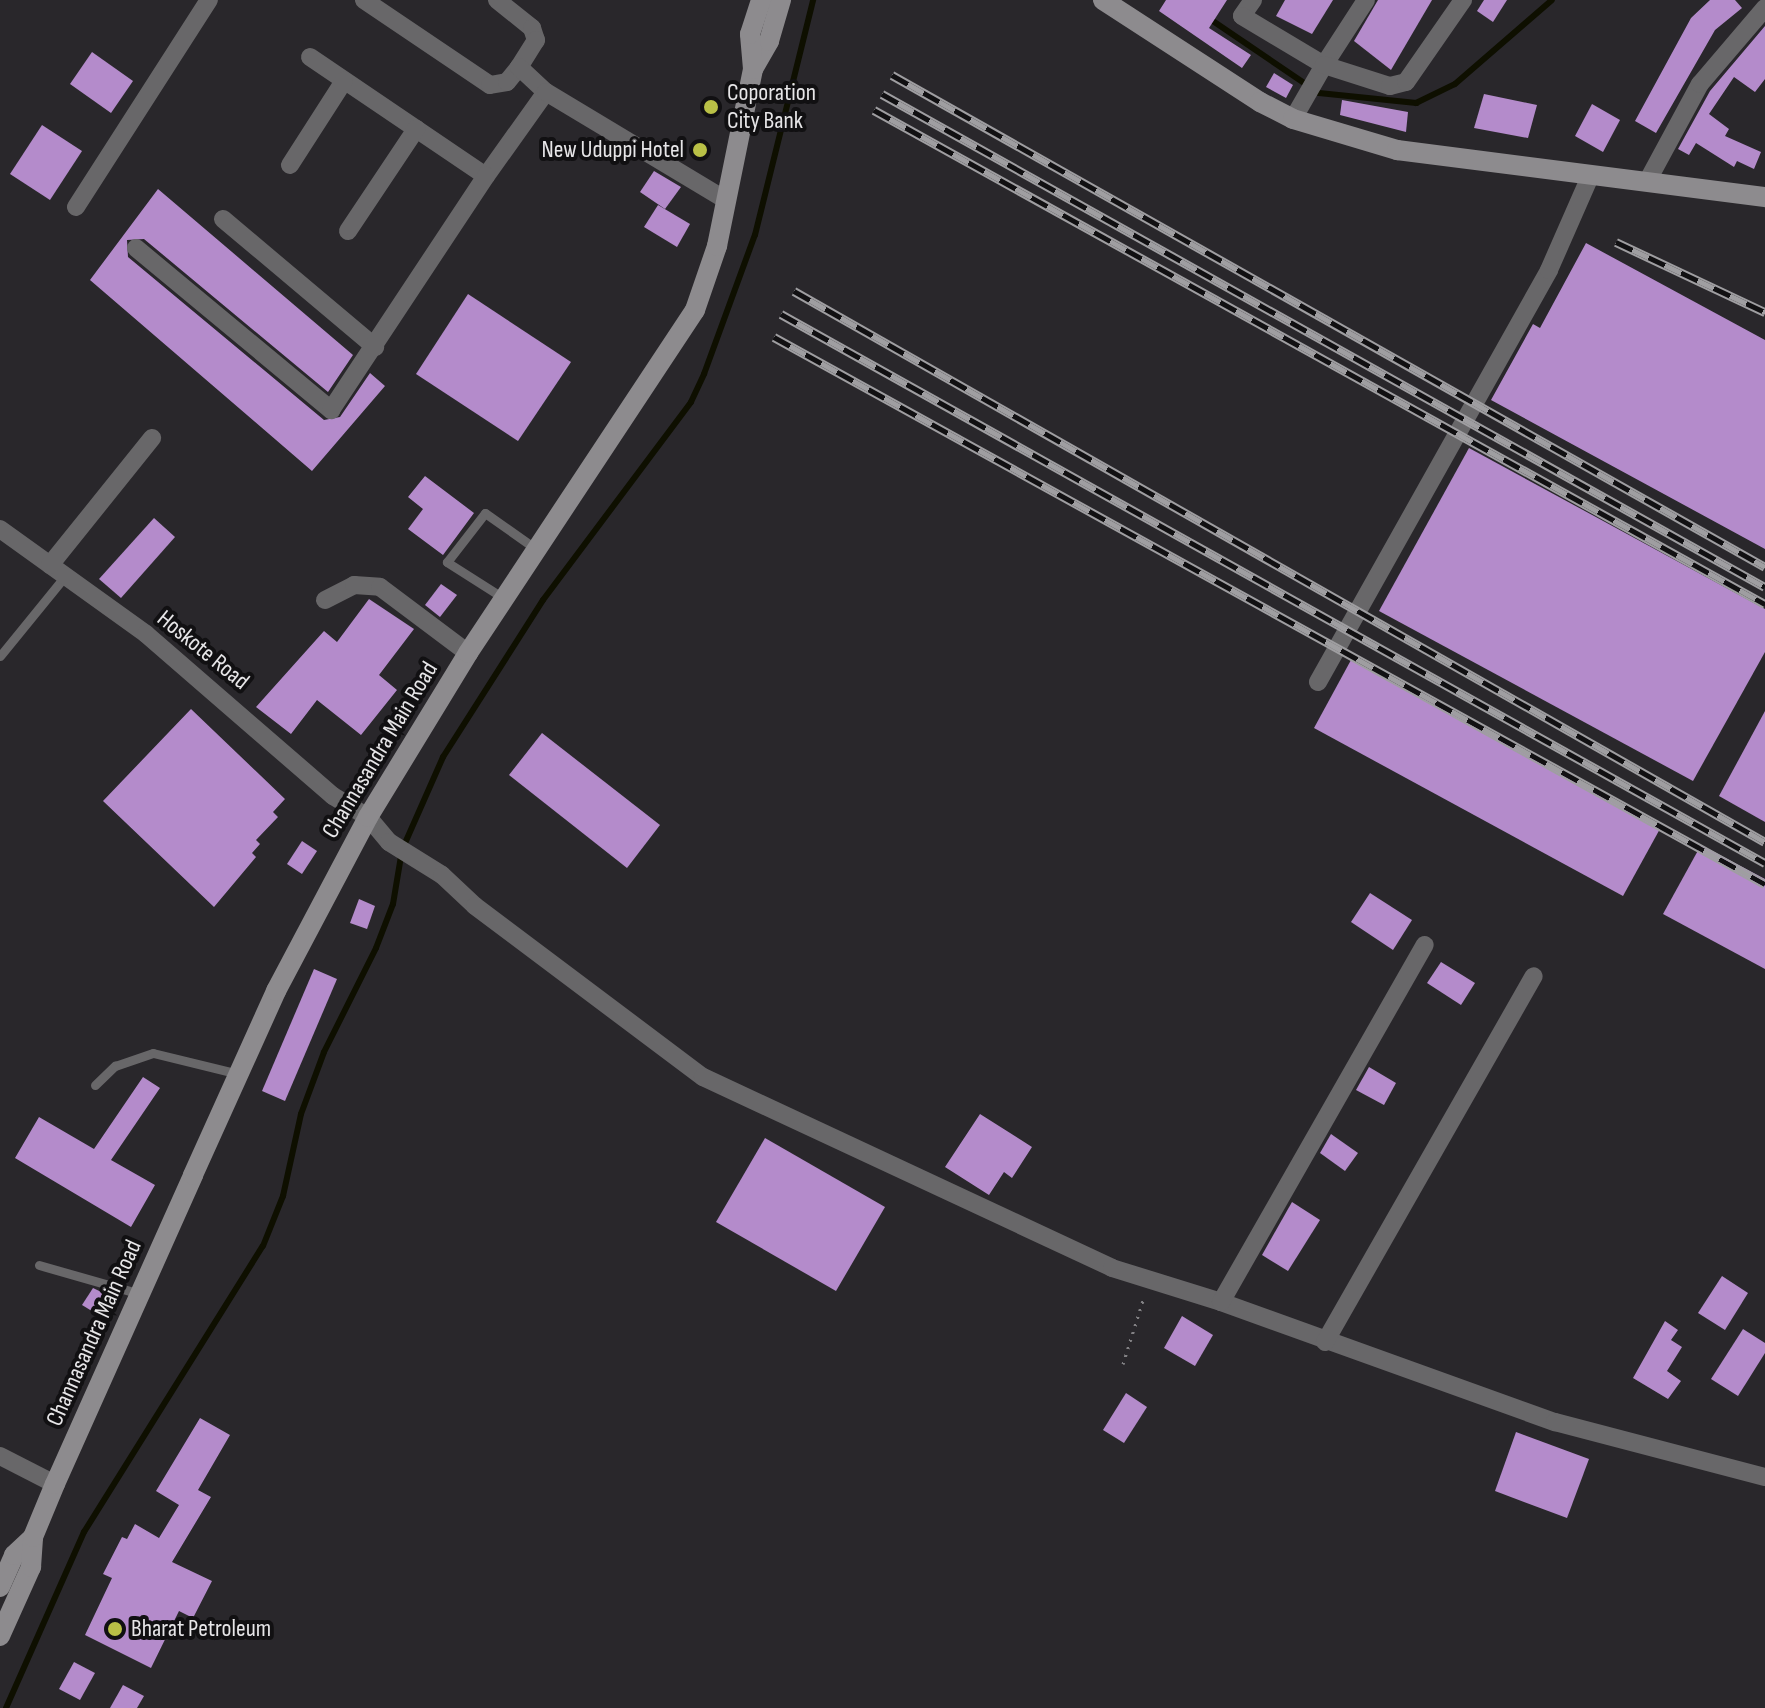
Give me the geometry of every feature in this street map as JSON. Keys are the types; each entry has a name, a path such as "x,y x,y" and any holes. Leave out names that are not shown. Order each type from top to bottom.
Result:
{"main road":[{"name":"Channasandra Main Road","path":"0,1636 31,1567 33,1537 140,1294 239,1074 368,817 468,653 695,310 726,200 753,69 750,34 760,0"},
{"path":"753,69 769,41 781,0"},
{"path":"1103,0 1293,119 1397,150 1589,179 1648,180 1765,197"},
{"name":"Channasandra Main Road","path":"0,1587 14,1555 33,1537"}],"street":[{"path":"76,207 209,0"},
{"path":"364,0 490,85 507,82 536,40 532,28 497,0"},
{"path":"1253,0 1242,16 1324,65 1390,86 1406,82 1463,0"},
{"path":"1293,119 1366,0"},
{"path":"1648,180 1700,84 1765,8"},
{"path":"310,57 486,176"},
{"path":"519,67 546,92 726,200"},
{"path":"290,165 344,81"},
{"path":"136,248 331,410 486,176 546,92"},
{"path":"348,231 416,129"},
{"path":"1318,682 1549,270 1589,179"},
{"path":"223,219 375,347"},
{"path":"58,570 152,438"},
{"name":"Hoskote Road","path":"0,529 146,634 333,796 368,817 389,842 424,863 662,1051 703,1077 1149,1282 1221,1302 1325,1342 1555,1422 1765,1477"},
{"path":"325,600 354,585 380,587 468,653"},
{"path":"1221,1302 1425,945"},
{"path":"1325,1342 1534,976"},
{"path":"0,1456 55,1484"}],"lane":[{"path":"505,599 447,562 485,513 537,550"},
{"path":"0,656 58,570"},
{"path":"95,1085 115,1066 153,1053 239,1074"},
{"path":"39,1265 140,1294"}],"path":[{"path":"1123,1364 1149,1282"}],"building":[{"path":"1166,0 1227,0 1209,28 1251,55 1242,68 1159,11"},
{"path":"1285,0 1333,0 1312,34 1276,16"},
{"path":"1378,0 1432,0 1391,70 1354,41"},
{"path":"1484,0 1507,0 1493,22 1477,11"},
{"path":"1710,0 1735,0 1742,8 1715,30 1656,133 1635,121 1691,18"},
{"path":"1765,26 1765,79 1755,92 1734,77 1709,114 1729,129 1725,136 1761,152 1754,169 1737,161 1734,167 1696,143 1689,155 1678,149 1710,91"},
{"path":"92,52 133,81 111,113 70,84"},
{"path":"1274,73 1293,85 1286,98 1266,87"},
{"path":"1484,94 1537,105 1528,138 1474,128"},
{"path":"1342,100 1408,112 1406,132 1340,115"},
{"path":"1592,104 1620,120 1603,152 1575,136"},
{"path":"42,125 82,151 50,200 10,174"},
{"path":"654,171 681,187 665,209 640,192"},
{"path":"158,189 353,355 328,392 144,239 127,240 128,257 324,420 340,417 370,373 385,386 312,471 90,280"},
{"path":"658,205 690,224 677,247 644,227"},
{"path":"1586,243 1765,340 1765,549 1491,400 1533,324 1540,328"},
{"path":"468,294 571,362 518,441 416,374"},
{"path":"1469,448 1765,609 1765,652 1693,781 1379,611"},
{"path":"425,476 474,513 443,555 408,529 423,509 408,497"},
{"path":"154,518 175,537 121,598 99,579"},
{"path":"441,584 457,595 440,617 425,605"},
{"path":"369,599 414,629 379,675 397,690 361,735 317,700 291,734 256,707 324,631 337,642"},
{"path":"1351,660 1661,827 1623,896 1314,728"},
{"path":"191,709 285,799 273,812 278,817 256,840 260,844 252,853 256,857 214,907 103,801"},
{"path":"1765,711 1765,822 1719,796"},
{"path":"542,733 660,825 627,868 509,775"},
{"path":"302,841 317,851 302,874 287,864"},
{"path":"1701,845 1765,879 1765,969 1663,914"},
{"path":"1370,893 1412,920 1393,950 1351,922"},
{"path":"359,899 375,906 367,929 350,923"},
{"path":"1441,962 1475,983 1461,1005 1427,983"},
{"path":"314,969 337,979 285,1101 262,1091"},
{"path":"1369,1067 1396,1083 1384,1105 1356,1090"},
{"path":"143,1077 160,1088 111,1160 155,1185 131,1227 15,1158 39,1117 94,1149"},
{"path":"980,1114 1032,1147 1012,1178 1004,1172 989,1195 945,1167"},
{"path":"1331,1134 1358,1153 1345,1171 1320,1153"},
{"path":"765,1138 885,1207 836,1291 716,1222"},
{"path":"1292,1202 1320,1220 1288,1271 1262,1255"},
{"path":"1722,1276 1748,1293 1725,1330 1698,1313"},
{"path":"93,1288 118,1300 105,1319 82,1305"},
{"path":"1182,1316 1213,1335 1195,1366 1164,1348"},
{"path":"1665,1321 1678,1330 1671,1340 1682,1347 1667,1371 1681,1381 1668,1399 1633,1378"},
{"path":"1743,1329 1765,1343 1765,1353 1738,1396 1711,1379"},
{"path":"1126,1393 1147,1407 1124,1443 1103,1430"},
{"path":"200,1418 230,1435 198,1490 211,1497 172,1562 212,1581 193,1618 179,1611 151,1668 85,1635 112,1578 103,1574 122,1537 127,1539 135,1524 159,1538 179,1505 156,1491"},
{"path":"1516,1432 1589,1459 1567,1518 1495,1491"},
{"path":"74,1662 95,1673 80,1700 59,1689"},
{"path":"123,1685 144,1696 137,1708 110,1708"}],"waterway":[{"path":"6,1708 84,1532 263,1246 283,1196 301,1114 324,1052 376,948 393,904 402,850 443,757 543,600 691,402 755,235 813,0"},
{"path":"1319,93 1416,103 1455,84 1552,0"},
{"path":"1207,17 1307,85"}],"railway":[{"path":"892,75 1765,567"},
{"path":"882,94 1765,587"},
{"path":"874,110 1765,604"},
{"path":"1616,242 1765,312"},
{"path":"794,291 1765,842"},
{"path":"781,314 1765,863"},
{"path":"774,337 1765,884"}],"place":[{"name":"Coporation City Bank","path":"711,107"},
{"name":"New Uduppi Hotel","path":"700,150"},
{"name":"Bharat Petroleum","path":"115,1629"}]}
